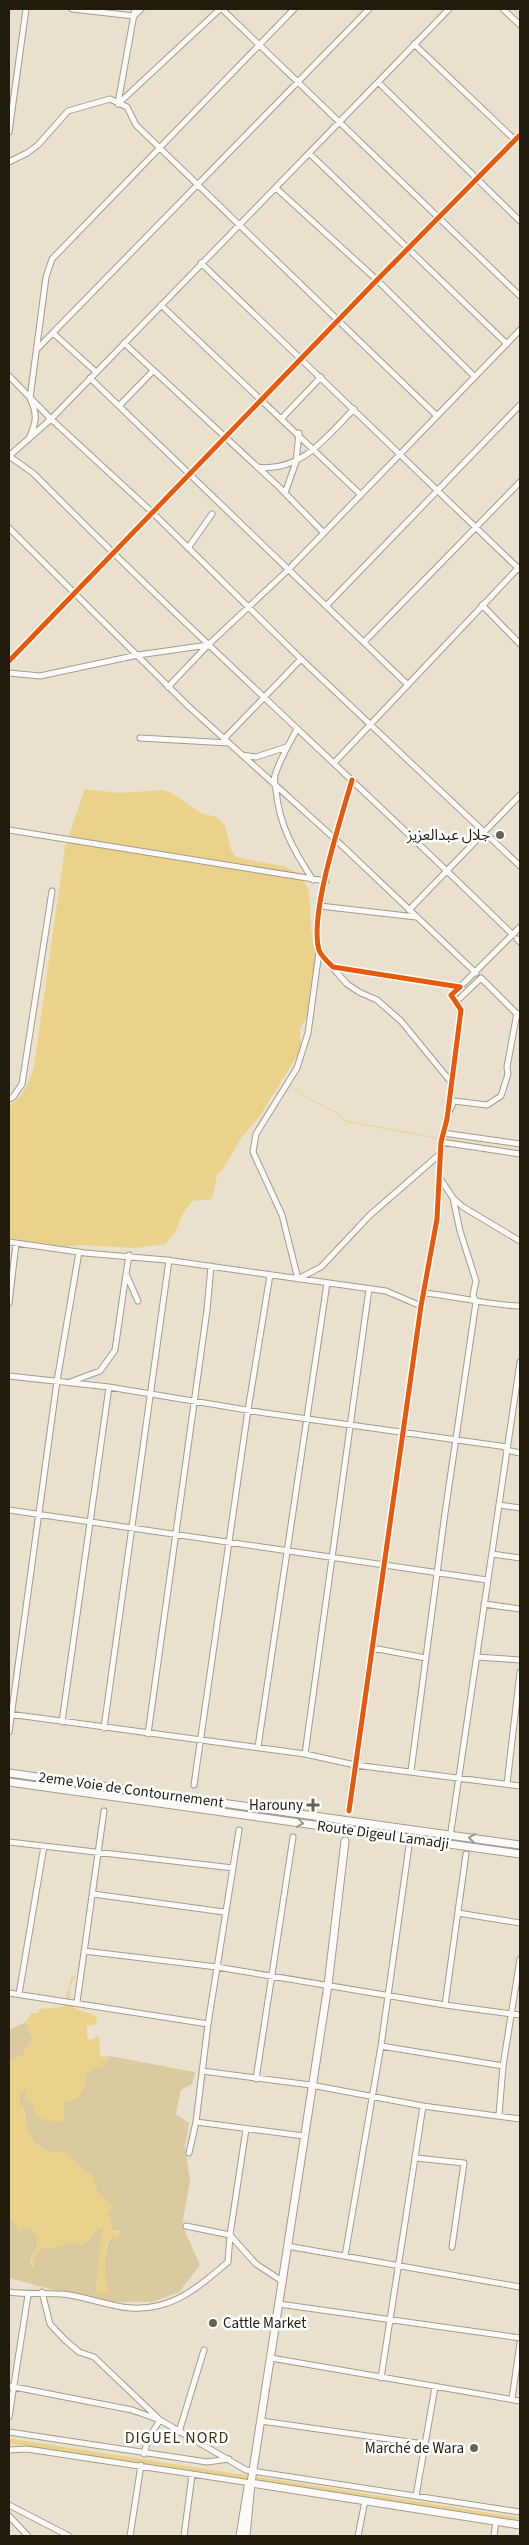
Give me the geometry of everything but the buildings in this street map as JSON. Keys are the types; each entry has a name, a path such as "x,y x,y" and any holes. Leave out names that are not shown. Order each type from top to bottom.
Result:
{"main road":[{"name":"2eme Voie de Contournement","path":"9,1773 520,1845"},
{"name":"Route Digeul Lamadji","path":"9,1782 520,1854"},
{"path":"246,2536 252,2477 311,2085 328,1985 346,1841"},
{"path":"252,2477 365,2501 520,2525"},
{"path":"240,2536 247,2489 252,2477"}],"street":[{"path":"9,132 26,9"},
{"path":"72,9 134,16"},
{"path":"118,104 135,9"},
{"path":"134,16 141,9"},
{"path":"118,104 221,9 299,81 438,219 520,296"},
{"path":"29,438 36,422 36,411 30,398 46,277 52,260 294,9"},
{"path":"37,348 198,186 369,9"},
{"path":"9,461 9,456 51,419 449,9"},
{"path":"503,9 520,25"},
{"path":"414,44 515,140"},
{"path":"378,82 520,221"},
{"path":"9,162 38,145 68,111 110,99 127,107 136,126 437,416"},
{"path":"9,661 338,319 520,135"},
{"path":"309,152 507,344"},
{"path":"276,188 377,280 475,377"},
{"path":"201,263 520,568 482,605 334,763"},
{"path":"161,305 315,449 360,494"},
{"path":"168,686 208,645 288,570 520,330"},
{"path":"53,333 96,372"},
{"path":"124,343 285,493 324,533"},
{"path":"119,406 153,371"},
{"path":"9,376 51,419 153,513 301,659 520,866"},
{"path":"282,418 321,377"},
{"path":"90,378 408,685"},
{"path":"326,606 520,405"},
{"path":"256,467 272,469 296,462 315,449 354,409"},
{"path":"285,493 296,462 298,433"},
{"path":"9,456 33,473 208,645 513,935"},
{"path":"364,642 520,482"},
{"path":"188,548 212,514"},
{"path":"9,528 168,686 226,741 336,839 476,973"},
{"path":"482,605 520,644"},
{"path":"9,673 40,676 138,655 208,645"},
{"path":"226,741 301,659"},
{"path":"298,729 287,747 274,777 281,822 298,856 313,880"},
{"path":"140,738 226,741"},
{"path":"242,755 256,757 287,747"},
{"path":"298,1279 282,1215 253,1152 256,1134 296,1068 308,1033 319,952 316,933 320,906 352,780"},
{"path":"410,910 520,795"},
{"path":"9,830 326,881"},
{"path":"9,1099 13,1097 22,1084 52,891"},
{"path":"320,906 416,917"},
{"path":"451,995 476,973 520,927"},
{"path":"319,952 348,984 359,992 377,1000 401,1021 451,1082"},
{"path":"333,967 460,987 451,995"},
{"path":"447,1117 454,1101 487,1105 501,1096 508,1074 518,1015 481,978 456,1002"},
{"path":"349,1812 421,1306 437,1219 441,1142 447,1117 461,1010 451,995"},
{"path":"443,1133 520,1144"},
{"path":"441,1142 520,1154"},
{"path":"298,1279 321,1267 370,1215 440,1154"},
{"path":"439,1176 452,1198 463,1208 520,1241"},
{"path":"411,1771 437,1572 476,1302 473,1295 476,1281 460,1232 452,1198"},
{"path":"9,1242 79,1252 169,1260 389,1292 421,1306"},
{"path":"9,1303 16,1244"},
{"path":"9,1732 57,1381 79,1252"},
{"path":"68,1382 100,1371 115,1350 129,1255"},
{"path":"104,1728 169,1260"},
{"path":"148,1734 211,1266"},
{"path":"126,1274 138,1301"},
{"path":"194,1785 248,1410 270,1275"},
{"path":"258,1747 327,1283"},
{"path":"305,1754 369,1290"},
{"path":"424,1293 453,1296 476,1302 520,1306"},
{"path":"451,1830 520,1362"},
{"path":"9,1376 109,1387 248,1410 456,1439 520,1453"},
{"path":"62,1722 109,1387"},
{"path":"514,1400 520,1401"},
{"path":"499,1505 520,1508"},
{"path":"9,1510 487,1580"},
{"path":"492,1554 520,1558"},
{"path":"484,1604 520,1609"},
{"path":"372,1648 426,1658"},
{"path":"477,1656 520,1660"},
{"path":"507,1784 520,1672"},
{"path":"10,1714 148,1734 258,1747 305,1754 355,1765 520,1786"},
{"path":"77,2002 104,1811"},
{"path":"189,2153 196,2122 224,1912 234,1868 239,1830"},
{"path":"256,2078 270,1976 293,1838"},
{"path":"9,1842 234,1868"},
{"path":"19,1994 44,1846"},
{"path":"346,2256 381,2046 409,1846"},
{"path":"445,2005 466,1854"},
{"path":"93,1894 224,1912"},
{"path":"458,1913 520,1923"},
{"path":"84,1952 217,1968 445,2005 520,2015"},
{"path":"499,2114 503,2066 520,1959"},
{"path":"9,1993 77,2002 208,2024"},
{"path":"381,2046 503,2066"},
{"path":"202,2071 311,2085 423,2106 499,2114 520,2119"},
{"path":"381,2378 423,2106"},
{"path":"196,2122 304,2136"},
{"path":"9,2292 28,2295 42,2292 70,2295 124,2307 165,2305 191,2293 228,2262 230,2236 246,2129"},
{"path":"416,2158 464,2163 452,2247"},
{"path":"186,2226 230,2236 256,2264 282,2281"},
{"path":"287,2246 520,2288"},
{"path":"42,2292 50,2324 65,2340 79,2352 94,2357 160,2420 246,2470 252,2477"},
{"path":"9,2417 11,2387 28,2295"},
{"path":"279,2304 520,2338"},
{"path":"512,2399 520,2343"},
{"path":"179,2432 204,2350"},
{"path":"271,2358 435,2388 520,2401"},
{"path":"11,2387 132,2410 160,2420"},
{"path":"416,2496 435,2388"},
{"path":"144,2454 148,2439 160,2420"},
{"path":"261,2421 424,2444"},
{"path":"9,2432 144,2454 214,2463 229,2460"},
{"path":"9,2450 27,2449 141,2465 192,2475 252,2477 416,2496 520,2512"},
{"path":"130,2536 141,2465"},
{"path":"184,2536 192,2475"},
{"path":"358,2536 365,2501"},
{"path":"9,2504 69,2536"},
{"path":"9,2516 28,2536"},
{"path":"494,2536 496,2521"}],"shaded area":[{"path":"85,789 120,793 163,790 172,793 201,813 216,817 225,825 231,850 236,857 286,867 295,872 305,883 309,891 311,929 316,961 308,1014 300,1029 301,1050 259,1117 241,1138 224,1168 217,1175 212,1199 193,1201 184,1211 175,1233 165,1244 135,1248 81,1245 61,1247 9,1238 9,1106 19,1098 25,1089 34,1066 65,847"},
{"path":"76,1976 69,1988 70,2004 75,2009 96,2017 97,2024 87,2026 87,2037 90,2040 99,2036 100,2057 109,2056 103,2067 89,2070 85,2074 86,2083 78,2097 64,2102 64,2119 61,2122 46,2120 36,2115 33,2112 34,2105 26,2099 26,2090 20,2092 19,2102 24,2112 28,2132 34,2142 45,2150 67,2154 71,2157 81,2168 91,2174 99,2194 115,2206 106,2213 111,2217 109,2224 113,2230 124,2235 114,2239 114,2234 106,2245 106,2280 109,2293 99,2294 96,2291 103,2226 99,2227 82,2246 74,2241 57,2247 41,2248 34,2259 34,2270 30,2257 37,2249 37,2235 27,2226 19,2233 15,2222 9,2218 9,2062 22,2056 33,2039 26,2022 31,2013 38,2013 39,2009 64,2007 71,1977"},
{"path":"26,2022 33,2039 22,2056 9,2062 9,2030"},
{"path":"109,2056 195,2072 192,2084 181,2090 176,2114 189,2123 185,2146 190,2181 182,2225 200,2265 179,2292 152,2302 98,2302 9,2278 9,2218 15,2222 20,2232 27,2226 37,2235 37,2249 30,2261 33,2269 34,2259 41,2248 57,2247 74,2241 103,2226 96,2291 109,2290 105,2278 106,2252 111,2237 115,2233 114,2238 120,2231 113,2230 109,2224 91,2174 82,2169 67,2154 46,2151 35,2144 25,2127 25,2113 19,2102 20,2092 26,2090 26,2099 64,2119 64,2102 78,2097 86,2083 85,2074 109,2058"}],"waterway":[{"path":"481,971 510,942"},
{"path":"289,1085 309,1099 338,1113 345,1121 437,1138"},
{"path":"446,1139 520,1151"},
{"path":"9,2441 520,2520"}],"cycle path":[{"path":"9,661 377,280 520,135"},
{"path":"349,1811 421,1306 437,1219 441,1142 447,1119 461,1010 451,995 460,987 333,967 319,950 317,934 318,914 322,891 352,780"}],"place":[{"name":"جلال عبدالعزيز","path":"500,835"},
{"name":"Harouny","path":"313,1805"},
{"name":"Cattle Market","path":"213,2323"},
{"name":"Marché de Wara","path":"474,2448"}],"district":[{"name":"DIGUEL NORD","path":"177,2438"}]}
